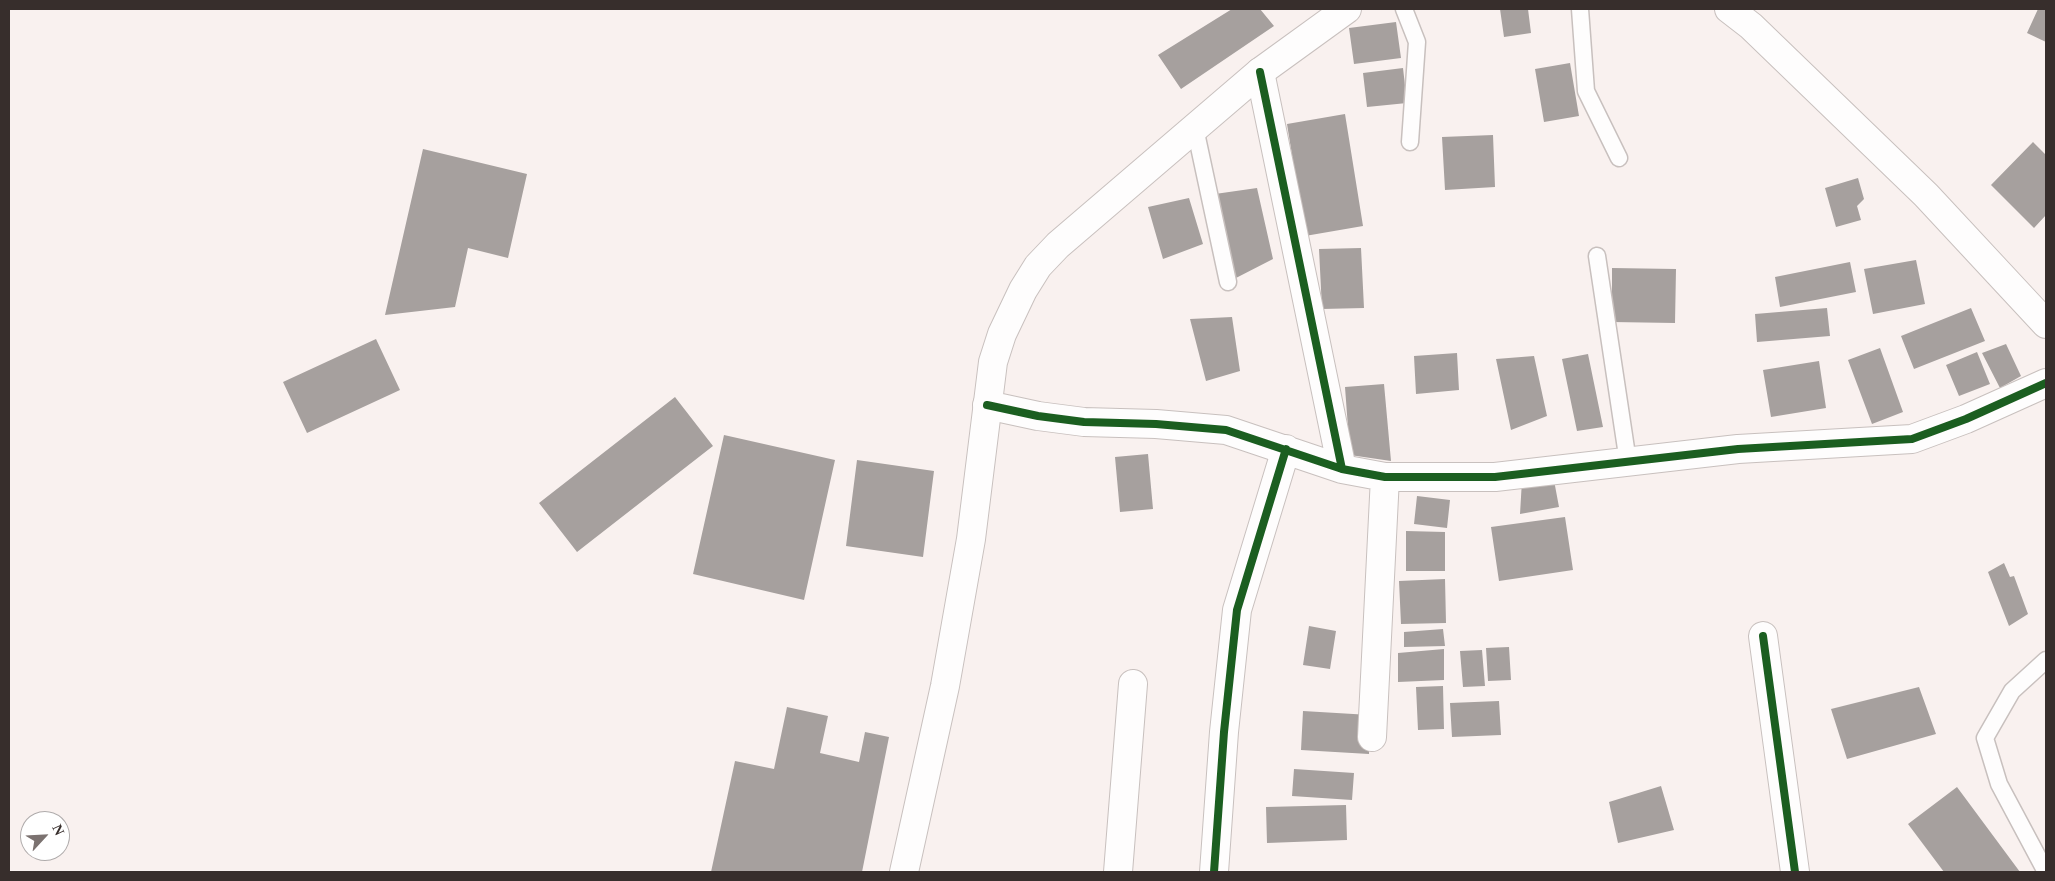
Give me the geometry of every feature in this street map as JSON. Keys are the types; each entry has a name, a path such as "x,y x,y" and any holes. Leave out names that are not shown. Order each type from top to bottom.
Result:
{"street":[{"path":"904,872 945,686 967,559 987,405 994,362 1002,334 1038,266 1058,245 1260,72 1347,9"},
{"path":"1729,9 1751,26 1926,195 2046,324"},
{"path":"1260,72 1342,469"},
{"path":"987,405 1038,416 1084,422 1226,430 1342,469 1384,477 1495,477 1738,449 1912,438 1966,419 2046,383"},
{"path":"1214,872 1224,732 1237,610 1286,449"},
{"path":"1372,737 1384,477"},
{"path":"1763,636 1795,872"},
{"path":"1118,872 1133,684"}],"lane":[{"path":"1404,9 1417,42 1410,142"},
{"path":"1580,9 1586,91 1619,158"},
{"path":"1195,128 1228,282"},
{"path":"1597,256 1628,462"},
{"path":"2046,660 2012,691 1985,738 1999,784 2046,872"}],"building":[{"path":"1232,9 1260,9 1274,26 1181,89 1158,55"},
{"path":"1500,9 1528,9 1531,33 1504,37"},
{"path":"2038,9 2046,9 2046,42 2027,33"},
{"path":"1396,22 1401,58 1354,64 1349,28"},
{"path":"1570,63 1579,116 1544,122 1535,69"},
{"path":"1403,68 1407,103 1367,107 1363,73"},
{"path":"1345,114 1363,226 1305,236 1287,124"},
{"path":"1493,135 1495,187 1445,190 1442,137"},
{"path":"2033,142 2046,155 2046,215 2034,228 1991,185"},
{"path":"423,149 527,174 508,258 468,248 455,307 385,315"},
{"path":"1858,178 1864,199 1857,206 1861,220 1836,227 1825,188"},
{"path":"1257,188 1273,259 1234,279 1215,194"},
{"path":"1189,198 1203,244 1163,259 1148,207"},
{"path":"1361,248 1364,308 1322,309 1319,249"},
{"path":"1916,260 1925,304 1873,314 1864,269"},
{"path":"1850,262 1856,292 1780,307 1775,277"},
{"path":"1612,268 1676,269 1675,323 1612,322"},
{"path":"1827,308 1830,336 1757,342 1755,314"},
{"path":"1971,308 1985,341 1914,369 1901,336"},
{"path":"1232,317 1240,371 1206,381 1190,319"},
{"path":"376,339 400,390 307,433 283,382"},
{"path":"2006,344 2021,376 2000,388 1982,353"},
{"path":"1880,348 1903,412 1872,424 1848,360"},
{"path":"1977,352 1990,384 1959,396 1946,365"},
{"path":"1457,353 1459,390 1416,394 1414,356"},
{"path":"1588,354 1603,427 1577,431 1562,359"},
{"path":"1534,356 1547,416 1511,430 1496,359"},
{"path":"1819,361 1826,408 1771,417 1763,370"},
{"path":"1384,384 1391,461 1350,455 1345,387"},
{"path":"675,397 713,446 577,552 539,503"},
{"path":"724,435 835,460 804,600 693,574"},
{"path":"1148,454 1153,509 1120,512 1115,457"},
{"path":"857,460 934,471 923,557 846,546"},
{"path":"1553,475 1559,507 1520,514 1522,480"},
{"path":"1417,496 1450,500 1447,528 1414,524"},
{"path":"1565,517 1573,570 1499,581 1491,527"},
{"path":"1406,531 1445,532 1445,571 1406,571"},
{"path":"2004,563 2010,577 2014,576 2028,614 2009,626 1988,572"},
{"path":"1445,579 1446,623 1401,624 1399,581"},
{"path":"1309,626 1336,631 1330,669 1303,665"},
{"path":"1443,629 1445,646 1404,647 1404,632"},
{"path":"1509,647 1511,680 1488,681 1486,648"},
{"path":"1444,649 1444,680 1398,682 1398,653"},
{"path":"1482,650 1485,686 1463,687 1460,651"},
{"path":"1443,686 1444,729 1418,730 1416,687"},
{"path":"1919,687 1936,734 1847,759 1831,709"},
{"path":"1499,701 1501,735 1452,737 1450,703"},
{"path":"787,707 828,716 820,753 859,762 865,732 889,737 862,872 711,872 735,761 774,769"},
{"path":"1303,711 1370,715 1369,754 1301,750"},
{"path":"1294,769 1354,773 1352,800 1292,796"},
{"path":"1661,786 1674,830 1618,843 1609,802"},
{"path":"1957,787 2020,872 1944,872 1908,824"},
{"path":"1346,805 1347,840 1267,843 1266,807"}],"cycle path":[{"path":"1260,72 1342,469"},
{"path":"987,405 1038,416 1084,422 1156,424 1226,430 1342,469 1385,477 1495,477 1738,449 1912,439 1966,419 2046,383"},
{"path":"1214,872 1224,732 1237,610 1286,449"},
{"path":"1763,636 1795,872"}]}
